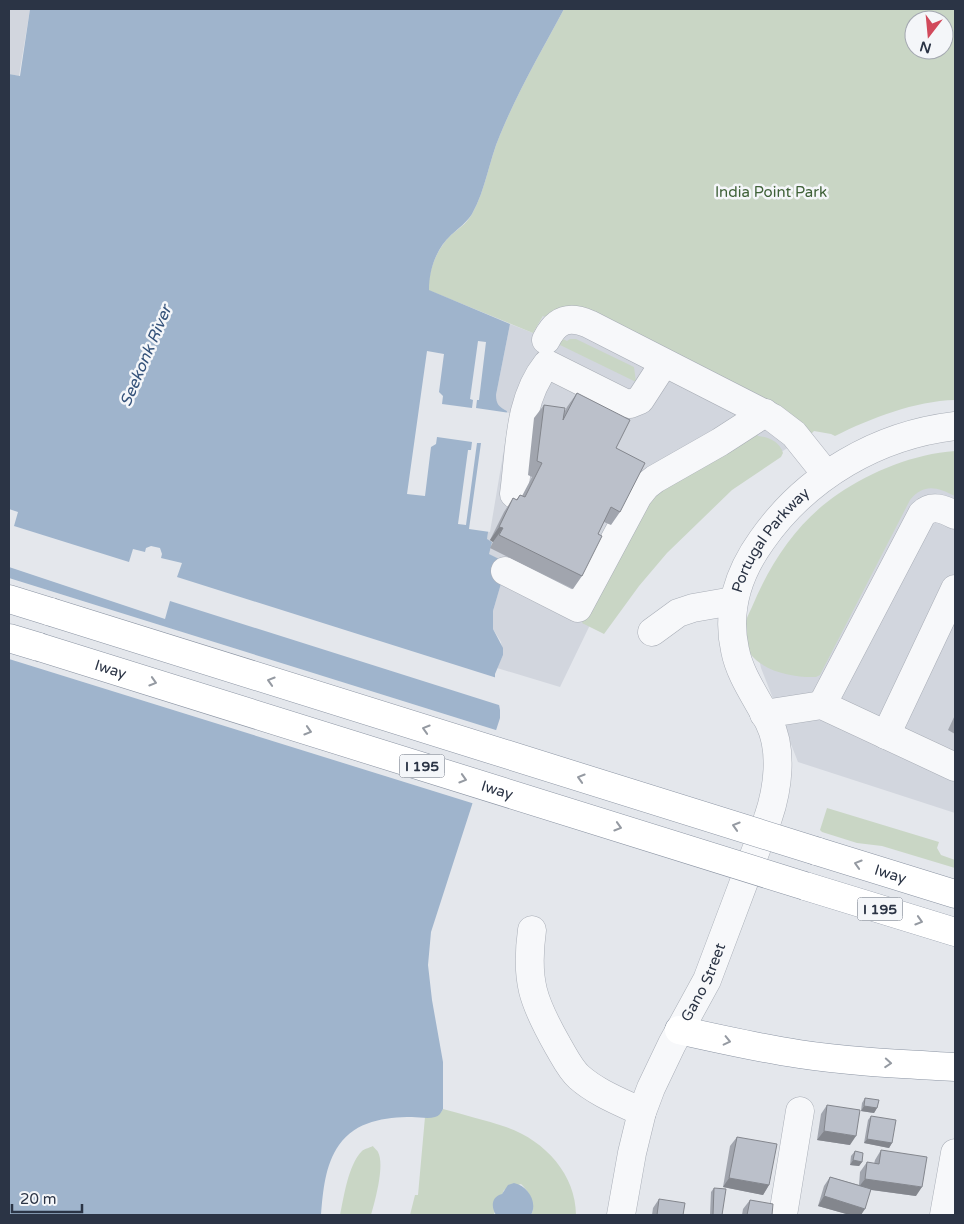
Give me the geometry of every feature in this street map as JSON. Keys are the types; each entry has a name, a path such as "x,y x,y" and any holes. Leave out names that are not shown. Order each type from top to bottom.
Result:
{"highway":[{"name":"Iway","path":"9,599 955,894"},
{"name":"Iway","path":"9,638 955,932"},
{"path":"679,1030 736,1043 801,1054 880,1063 955,1067"}],"street":[{"path":"546,340 554,327 559,323 570,319 589,324 765,413 787,427 826,474"},
{"path":"514,494 525,409 534,384 547,364 630,404 640,400 664,363"},
{"path":"505,571 578,608 638,496 646,486 655,478 720,442 765,413"},
{"name":"Portugal Parkway","path":"776,748 773,734 764,714 738,664 732,636 734,601 744,568 769,529 796,499 826,474 860,455 886,444 934,428 955,426"},
{"path":"822,705 922,514 930,508 935,508 946,510 955,515"},
{"path":"886,735 955,589"},
{"path":"652,632 678,613 692,608 734,601"},
{"path":"764,714 822,705 955,767"},
{"name":"Gano Street","path":"621,1215 632,1153 642,1112 654,1081 679,1030 707,980 768,818 776,783 776,748"},
{"path":"532,930 529,966 530,985 544,1021 568,1063 577,1075 588,1084 642,1112"},
{"path":"783,1215 800,1111"},
{"path":"944,1215 955,1153"}],"shaded area":[{"path":"9,9 30,9 19,76 9,74"},
{"path":"550,305 813,431 703,504 618,567 560,687 497,668 503,655 501,642 493,629 493,611 501,583 488,554 487,539 507,411 498,406 496,395 510,324 533,333"},
{"path":"955,466 955,813 798,762 761,668 755,641 774,581"}],"green space":[{"name":"India Point Park","path":"564,9 955,9 955,400 909,407 863,423 835,436 814,431 810,435 543,316 533,333 428,290 431,269 436,256 448,238 470,218 477,204 496,145 522,87"},
{"path":"561,338 567,341 576,339 634,367 636,382 558,344"},
{"path":"758,431 758,436 777,443 782,449 781,457 732,490 667,553 639,586 604,634 582,623 645,502 651,494"},
{"path":"955,451 955,496 942,490 931,488 920,491 910,500 820,675 806,677 783,673 761,664 752,656 746,647 743,636 743,629 747,618 767,575 787,544 810,517 838,494 879,471 924,456"},
{"path":"827,808 939,842 937,848 941,855 955,860 955,868 882,846 857,843 822,832 820,830"},
{"path":"443,1109 506,1127 533,1140 555,1160 564,1173 575,1200 576,1215 531,1215 533,1203 527,1190 521,1184 504,1190 494,1214 496,1215 410,1215 415,1195 418,1195 425,1117 438,1115"},
{"path":"373,1146 378,1152 380,1165 379,1183 371,1215 340,1215 353,1164 362,1151"}],"water":[{"name":"Seekonk River","path":"30,9 564,9 514,103 496,145 477,204 468,220 451,235 437,253 429,282 429,290 510,324 496,395 498,405 507,411 487,539 492,542 489,554 507,563 493,611 493,629 503,648 503,655 495,674 500,718 431,932 428,965 443,1062 443,1109 439,1115 432,1118 392,1118 372,1122 354,1130 334,1153 324,1188 321,1215 9,1215 9,74 20,76"},
{"path":"514,1183 524,1187 530,1195 533,1205 531,1215 496,1215 493,1209 494,1200 498,1195 502,1194 508,1185"}],"pier":[{"path":"478,341 486,342 479,400 477,400 476,408 510,413 490,532 469,529 481,443 477,443 466,525 458,524 468,450 471,450 472,442 437,437 436,444 431,447 425,496 407,494 427,351 444,354 439,392 443,396 442,404 472,408 473,400 470,399"},
{"path":"9,509 18,512 14,526 129,562 133,549 145,552 146,548 151,546 160,548 161,558 182,563 177,577 497,678 502,706 170,601 165,619 9,567"},
{"path":"9,578 499,731 475,804 9,659"}],"building":[{"path":"577,393 630,420 616,448 645,463 620,512 611,507 598,534 602,536 582,576 499,535 503,528 499,527 513,498 517,500 520,495 525,497 542,463 537,461 544,405 565,408 563,420"},
{"path":"865,1098 879,1100 877,1108 864,1106"},
{"path":"827,1105 860,1110 856,1136 824,1131"},
{"path":"871,1116 896,1120 892,1143 867,1139"},
{"path":"737,1137 777,1144 769,1185 729,1178"},
{"path":"881,1150 927,1157 922,1187 865,1179 867,1162 879,1164"},
{"path":"855,1151 863,1153 862,1162 853,1160"},
{"path":"830,1177 871,1189 865,1209 824,1196"},
{"path":"714,1188 726,1189 722,1215 713,1215"},
{"path":"659,1199 685,1203 683,1215 657,1215"},
{"path":"750,1200 773,1204 772,1215 747,1215"}]}
